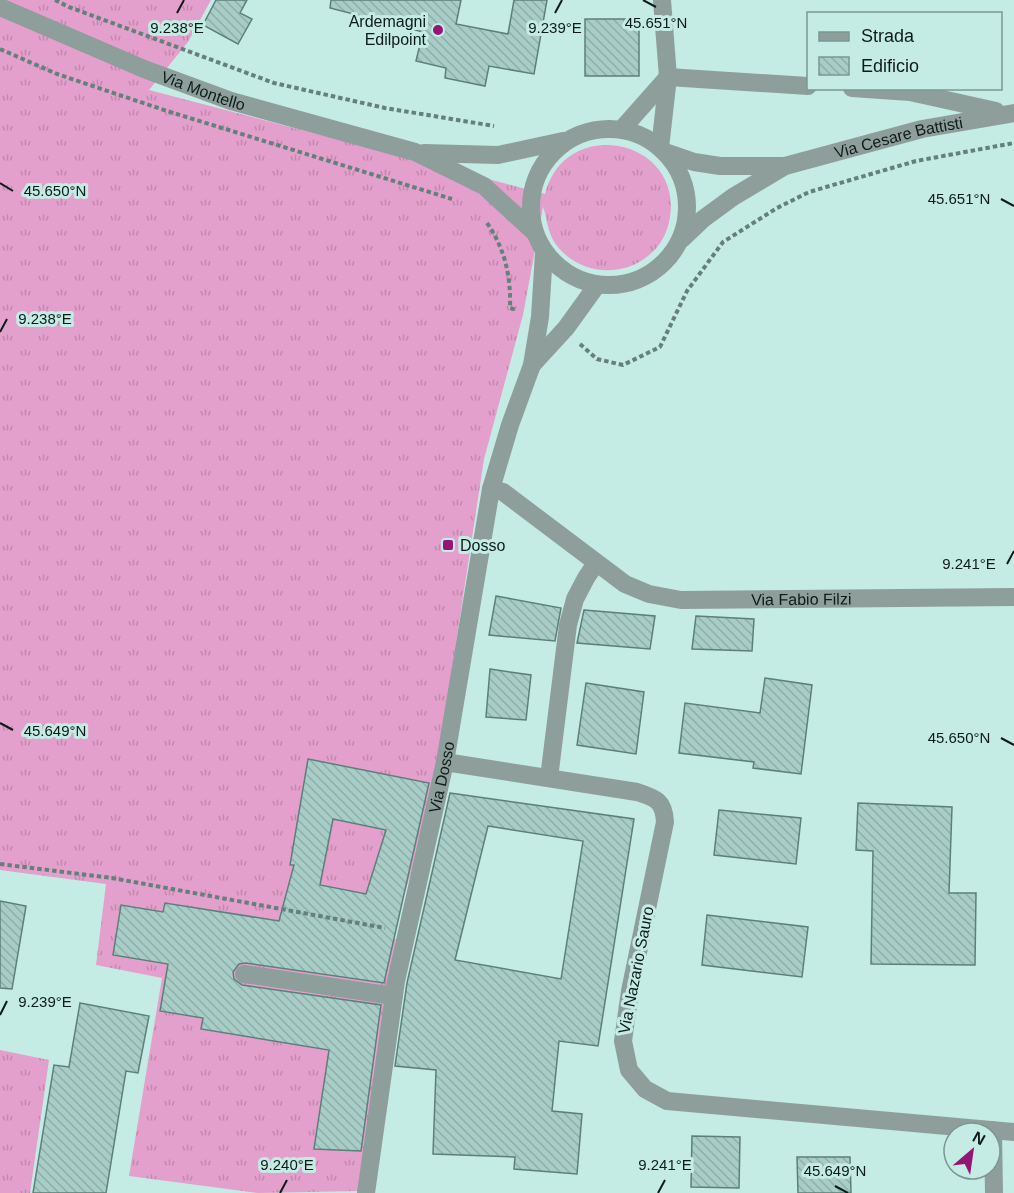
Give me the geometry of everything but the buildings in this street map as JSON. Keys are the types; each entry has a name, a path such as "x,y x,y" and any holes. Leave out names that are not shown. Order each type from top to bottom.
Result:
{"street":[{"path":"662,150 669,77 663,0"},
{"name":"Via Montello","path":"0,7 144,69 231,101 415,152 484,186 534,232"},
{"path":"669,77 807,86"},
{"path":"622,129 669,77"},
{"path":"881,90 910,92 1009,113"},
{"name":"Via Cesare Battisti","path":"662,150 694,162 720,166 785,166 922,129 1009,113"},
{"path":"622,129 645,137 662,150 679,171 686,194 687,218 680,240 669,258 655,271 637,281 618,286 597,285 577,280 558,268 544,253 534,232 529,206 534,181 546,158 565,141 583,132 622,129"},
{"name":"Via Montello","path":"415,152 498,155 565,141"},
{"name":"Via Cesare Battisti","path":"680,240 703,219 733,197 785,166"},
{"name":"Via Dosso","path":"366,1193 394,996 445,762 491,489 510,425 532,365 540,317 544,253"},
{"name":"Via Dosso","path":"532,365 566,328 597,285"},
{"name":"Via Fabio Filzi","path":"491,489 503,492 542,519 625,584 649,594 681,600 1014,597"},
{"path":"549,778 568,625 575,599 596,563"},
{"name":"Via Nazario Sauro","path":"445,762 637,792 654,798 664,809 665,822 630,991 623,1041 629,1070 645,1089 667,1101 942,1125"},
{"path":"244,974 394,996"}],"path":[{"path":"55,0 274,83 385,108 494,126"},
{"path":"0,864 112,878 407,932"}],"green space":[{"path":"0,0 211,0 188,42 149,90 545,194 557,169 575,153 597,146 619,146 641,154 658,169 669,190 669,223 660,244 636,264 610,270 584,266 572,260 562,251 551,236 543,207 523,315 484,459 444,722 422,838 396,921 283,918 396,939 358,1191 258,1193 129,1176 162,978 96,965 106,884 0,870"},
{"path":"0,1050 49,1060 30,1193 0,1193"}],"place":[{"name":"Ardemagni Edilpoint","path":"438,30"},
{"name":"Dosso","path":"448,545"}]}
